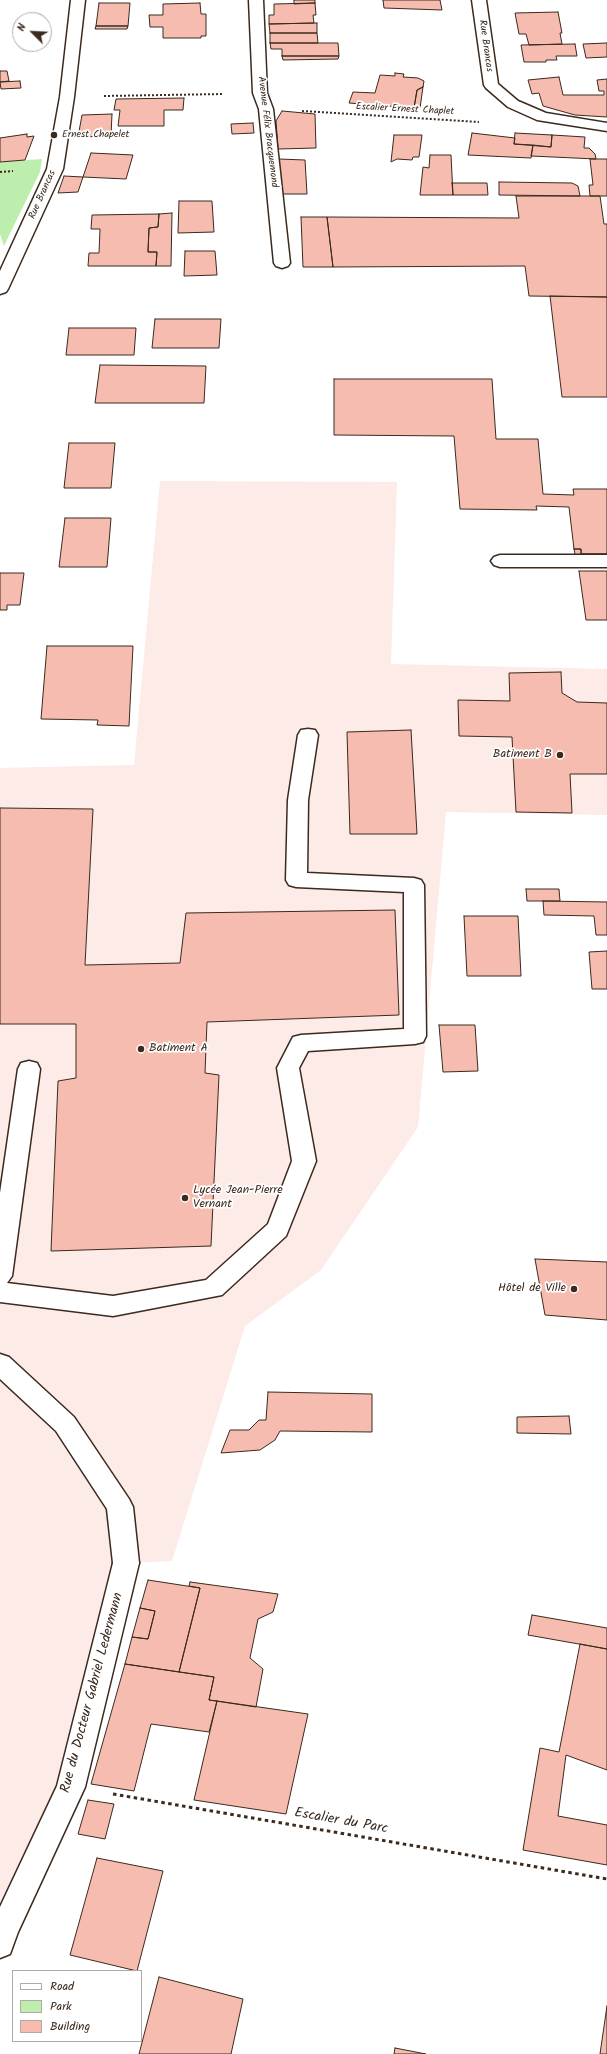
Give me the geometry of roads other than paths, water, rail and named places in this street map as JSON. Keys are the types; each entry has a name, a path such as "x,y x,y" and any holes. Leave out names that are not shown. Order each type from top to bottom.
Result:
{"street":[{"name":"Rue Brancas","path":"2,281 55,169 67,97 78,0"},
{"name":"Avenue Félix Bracquemond","path":"256,0 260,93 266,109 282,263"},
{"name":"Rue Brancas","path":"479,0 491,85 514,104 542,118 607,127"},
{"path":"500,561 607,562"},
{"path":"0,1292 113,1306 213,1288 278,1229 304,1161 288,1068 301,1043 415,1036 414,885 296,880 298,800 308,735"},
{"path":"0,1276 29,1069"},
{"name":"Rue du Docteur Gabriel Ledermann","path":"0,1364 65,1424 120,1507 126,1563 71,1787 1,1930"}],"place":[{"name":"Ernest Chapelet","path":"54,135"},
{"name":"Batiment B","path":"560,755"},
{"name":"Batiment A","path":"141,1049"},
{"name":"Lycée Jean-Pierre Vernant","path":"185,1198"},
{"name":"Hôtel de Ville","path":"574,1289"}]}
